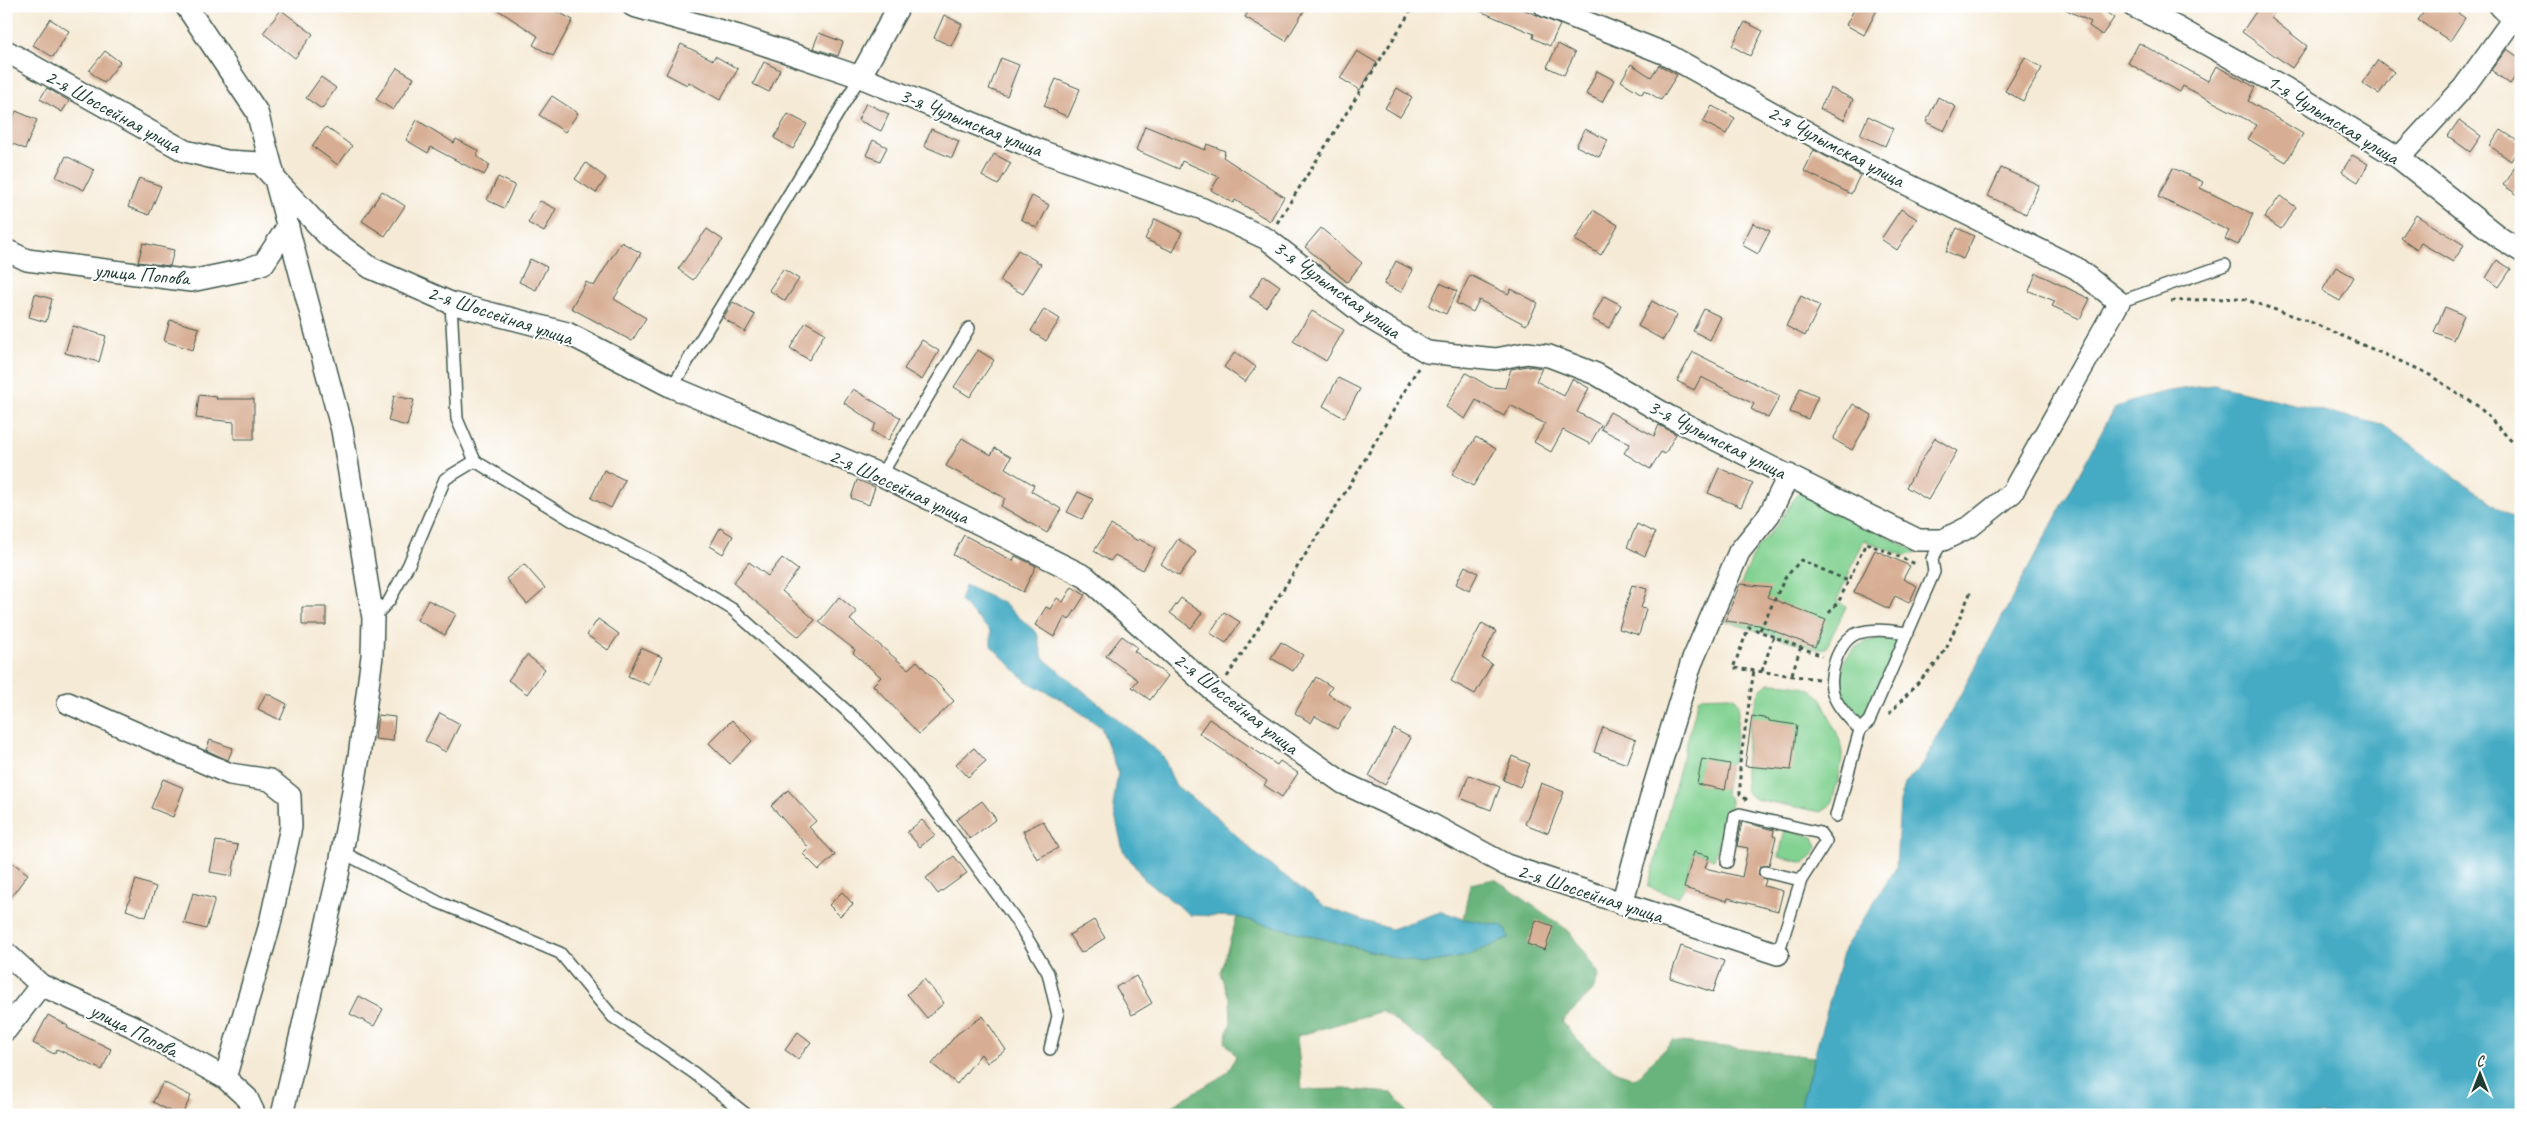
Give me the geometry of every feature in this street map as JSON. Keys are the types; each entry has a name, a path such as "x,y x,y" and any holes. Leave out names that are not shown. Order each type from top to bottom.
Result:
{"street":[{"path":"186,6 257,112 342,430 373,618 372,656 360,748 342,852 282,1115"},
{"name":"3-я Чулымская улица","path":"633,6 739,36 860,77 1046,153 1203,209 1267,238 1366,316 1428,352 1496,359 1527,353 1549,356 1596,374 1670,417 1918,540 1943,540 1971,526 2012,494 2118,302"},
{"path":"860,77 899,6"},
{"name":"2-я Чулымская улица","path":"1546,6 1666,54 1850,156 2076,268 2118,302"},
{"name":"1-я Чулымская улица","path":"2134,6 2176,27 2285,88 2399,158 2500,238 2521,252"},
{"path":"2399,158 2464,87 2511,13"},
{"name":"2-я Шоссейная улица","path":"6,52 185,151 226,161 260,162 329,237 371,268 450,303 567,333 672,387 881,475 1086,577 1217,694 1342,783 1428,822 1506,865 1778,954"},
{"name":"улица Попова","path":"6,250 27,260 191,281 244,270 264,263 288,226"},
{"path":"1622,904 1654,786 1691,664 1739,552 1770,515 1789,475"},
{"path":"68,703 230,774 270,780 290,796 291,827 269,928 225,1078"},
{"name":"улица Попова","path":"6,953 41,985 132,1026 225,1078 247,1098 255,1115"},
{"path":"6,1030 41,985"}],"lane":[{"path":"672,387 860,77"},
{"path":"2118,302 2225,265"},
{"path":"450,303 457,419 476,461 573,521 656,563 732,609 858,721 906,773 951,831 1018,923 1048,973 1058,1016 1050,1049"},
{"path":"881,475 969,328"},
{"path":"373,618 389,601 409,564 445,479 476,461"},
{"path":"1836,816 1860,730 1869,721 1908,633 1934,572 1932,559 1943,540"},
{"path":"1860,730 1833,696 1831,681 1834,661 1842,647 1856,634 1875,629 1908,633"},
{"path":"1726,862 1735,816 1740,814 1820,833 1826,840 1801,880 1778,954"},
{"path":"342,852 438,902 560,953 613,1017 694,1073 747,1115"},
{"path":"1766,872 1801,880"}],"path":[{"path":"1267,238 1414,6"},
{"path":"2161,301 2241,298 2308,321 2425,372 2480,407 2521,451"},
{"path":"1217,694 1352,480 1428,352"},
{"path":"1829,614 1840,599 1866,543 1934,572"},
{"path":"1760,630 1785,578 1801,560 1848,580"},
{"path":"1869,721 1892,713 1938,661 1947,647 1971,591"},
{"path":"1831,681 1792,674 1734,668 1749,627 1801,646 1834,661"},
{"path":"1762,671 1774,636"},
{"path":"1792,674 1801,646"},
{"path":"1750,802 1740,794 1740,763 1754,670"}],"green space":[{"path":"1800,490 1917,552 1905,556 1864,540 1837,600 1846,607 1826,648 1816,649 1725,621 1756,549 1778,524"},
{"path":"1884,637 1899,643 1865,714 1856,713 1845,702 1842,693 1841,683 1844,664 1850,653 1858,646"},
{"path":"1769,683 1807,688 1817,694 1822,700 1839,737 1842,753 1840,773 1831,802 1828,808 1821,812 1755,799 1747,793 1745,770 1749,727 1760,691"},
{"path":"1730,696 1735,698 1739,705 1733,762 1730,764 1725,794 1729,797 1731,804 1714,860 1694,852 1684,888 1678,897 1648,887 1699,697"},
{"path":"1785,829 1813,837 1817,847 1812,857 1804,863 1779,857"},
{"path":"1495,879 1569,931 1599,974 1593,991 1562,1021 1577,1040 1594,1056 1613,1069 1635,1079 1672,1041 1814,1057 1798,1115 1503,1115 1439,1052 1382,1011 1297,1036 1302,1090 1343,1089 1392,1093 1409,1115 1148,1115 1170,1107 1227,1073 1236,1056 1225,1042 1231,1022 1230,1000 1220,973 1237,917 1421,964 1467,956 1503,926 1463,919 1470,884"}],"water":[{"path":"2214,385 2383,425 2521,524 2521,1115 1798,1115 1844,949 1896,868 1900,802 1905,784 1923,764 2114,409 2163,392"},
{"path":"965,585 1003,603 1037,633 1043,658 1163,756 1175,785 1217,817 1257,855 1326,907 1391,929 1443,911 1463,919 1503,926 1509,938 1467,956 1421,964 1237,917 1190,915 1144,879 1123,850 1113,807 1118,772 1101,727 1064,701 1026,681 991,646 991,632 960,601"}],"building":[{"path":"492,6 547,6 573,20 553,56 533,45 538,36"},
{"path":"1251,6 1307,6 1286,41 1245,17"},
{"path":"1468,6 1516,6 1560,25 1550,46 1533,38 1534,34"},
{"path":"1856,6 1879,6 1864,35 1846,25"},
{"path":"2059,6 2098,6 2114,18 2102,35 2089,26 2091,22"},
{"path":"2260,6 2279,6 2271,18 2307,46 2292,68 2242,32"},
{"path":"2428,6 2448,6 2465,18 2450,41 2418,20"},
{"path":"281,10 313,34 295,58 263,33"},
{"path":"944,15 962,24 951,46 934,38"},
{"path":"50,19 69,31 53,57 33,45"},
{"path":"1745,22 1763,31 1750,56 1732,46"},
{"path":"819,33 843,42 838,56 813,48"},
{"path":"2139,43 2208,81 2216,66 2255,87 2248,101 2303,134 2286,162 2248,139 2257,125 2183,86 2180,92 2128,63"},
{"path":"681,44 713,60 715,56 738,69 720,100 689,82 687,85 666,74"},
{"path":"1558,44 1575,53 1564,75 1547,67"},
{"path":"2507,49 2521,59 2521,69 2510,84 2491,70"},
{"path":"105,51 120,62 104,83 89,71"},
{"path":"1357,51 1377,63 1360,90 1340,78"},
{"path":"2025,57 2042,68 2023,101 2005,91"},
{"path":"1001,58 1019,65 1007,96 989,89"},
{"path":"2378,60 2394,72 2379,94 2362,83"},
{"path":"764,62 780,70 769,92 753,84"},
{"path":"1631,64 1651,77 1659,65 1677,75 1661,100 1644,90 1642,94 1621,81"},
{"path":"397,68 414,78 393,110 376,99"},
{"path":"1597,71 1614,80 1602,102 1586,94"},
{"path":"321,77 336,88 322,109 306,98"},
{"path":"1056,79 1080,89 1068,117 1044,106"},
{"path":"47,88 69,101 62,112 40,99"},
{"path":"1397,88 1412,97 1400,117 1385,108"},
{"path":"1830,88 1853,99 1844,120 1820,109"},
{"path":"552,96 578,113 565,132 539,115"},
{"path":"1938,97 1956,107 1944,131 1926,122"},
{"path":"866,103 889,114 881,131 858,120"},
{"path":"1712,106 1735,118 1726,134 1703,122"},
{"path":"16,111 37,120 25,149 6,141 6,134"},
{"path":"788,114 807,124 793,149 774,138"},
{"path":"1868,116 1893,128 1885,146 1860,135"},
{"path":"417,120 454,143 456,139 479,151 476,156 490,165 484,175 431,147 428,153 406,140"},
{"path":"2459,120 2481,136 2470,152 2448,136"},
{"path":"1145,126 1205,150 1207,144 1225,151 1223,157 1284,197 1270,221 1235,200 1233,203 1211,190 1219,177 1182,161 1179,169 1136,150"},
{"path":"326,127 352,146 338,165 312,146"},
{"path":"931,129 959,141 952,158 924,146"},
{"path":"1585,129 1608,140 1599,157 1576,146"},
{"path":"2501,130 2521,143 2511,161 2490,146"},
{"path":"873,140 887,147 880,161 866,155"},
{"path":"1814,150 1860,175 1851,194 1804,171"},
{"path":"994,154 1011,163 998,185 982,176"},
{"path":"2352,155 2368,164 2358,182 2342,172"},
{"path":"66,156 94,170 84,190 56,177"},
{"path":"2521,158 2521,197 2503,185"},
{"path":"586,163 606,178 596,193 575,179"},
{"path":"2001,168 2039,185 2026,214 1988,196"},
{"path":"2173,168 2203,182 2200,188 2253,214 2238,245 2225,239 2229,231 2158,197"},
{"path":"498,177 515,185 504,208 487,200"},
{"path":"139,178 161,186 149,215 128,207"},
{"path":"382,191 405,206 385,236 362,221"},
{"path":"1032,196 1049,205 1037,228 1021,219"},
{"path":"2280,196 2296,207 2281,229 2264,218"},
{"path":"540,201 556,209 544,232 528,223"},
{"path":"1901,209 1917,219 1897,250 1881,239"},
{"path":"1593,210 1618,225 1601,255 1575,240"},
{"path":"2416,215 2464,245 2453,262 2421,243 2417,249 2401,238"},
{"path":"1155,219 1182,232 1173,252 1145,239"},
{"path":"1753,223 1770,231 1758,254 1742,245"},
{"path":"1321,228 1362,263 1347,282 1305,247"},
{"path":"1957,228 1974,236 1963,259 1946,251"},
{"path":"707,229 723,240 693,280 678,269"},
{"path":"621,242 641,253 614,299 646,318 632,341 571,308 586,282 594,286"},
{"path":"143,243 174,250 170,266 138,262"},
{"path":"1018,250 1041,264 1023,294 1000,281"},
{"path":"530,259 547,267 536,290 519,282"},
{"path":"2497,260 2511,269 2499,287 2486,278"},
{"path":"1396,261 1413,270 1401,292 1384,284"},
{"path":"2336,267 2354,277 2340,301 2322,291"},
{"path":"783,269 799,279 785,301 769,290"},
{"path":"2036,273 2090,299 2080,319 2052,306 2055,301 2029,291"},
{"path":"1264,275 1280,286 1266,307 1250,297"},
{"path":"1470,275 1508,294 1511,289 1538,303 1526,325 1479,300 1473,312 1456,303"},
{"path":"1440,283 1457,291 1446,314 1429,306"},
{"path":"35,294 52,299 46,322 29,317"},
{"path":"1604,296 1621,305 1609,328 1592,319"},
{"path":"1801,296 1820,306 1805,336 1786,326"},
{"path":"1652,301 1677,315 1663,340 1638,326"},
{"path":"733,302 755,315 745,332 723,318"},
{"path":"2445,307 2464,315 2453,340 2434,332"},
{"path":"1044,309 1060,319 1046,341 1031,331"},
{"path":"1704,309 1721,317 1710,340 1693,331"},
{"path":"1312,311 1344,330 1326,361 1293,341"},
{"path":"170,320 199,328 193,350 164,341"},
{"path":"806,322 825,333 809,360 790,348"},
{"path":"73,326 106,336 99,362 65,353"},
{"path":"922,340 939,351 922,380 904,369"},
{"path":"978,350 994,360 970,397 954,387"},
{"path":"1235,352 1256,367 1245,382 1224,367"},
{"path":"1693,352 1780,396 1768,418 1751,409 1754,404 1701,377 1694,390 1677,381"},
{"path":"1527,366 1542,368 1536,381 1564,396 1572,379 1589,388 1577,412 1601,425 1590,444 1563,430 1551,452 1534,442 1545,424 1510,405 1504,416 1476,400 1465,419 1446,407 1466,373 1490,387 1505,388 1511,369"},
{"path":"1338,378 1360,389 1344,418 1323,406"},
{"path":"1800,388 1818,396 1808,419 1790,412"},
{"path":"853,389 901,418 888,441 872,431 876,424 844,403"},
{"path":"199,395 217,397 216,399 254,399 254,439 234,439 234,422 196,418"},
{"path":"394,396 414,400 407,426 388,421"},
{"path":"1853,404 1872,415 1852,450 1833,439"},
{"path":"1610,412 1654,436 1659,425 1676,434 1665,454 1661,452 1650,469 1624,453 1630,444 1601,429"},
{"path":"1476,437 1496,449 1473,486 1452,474"},
{"path":"962,438 991,455 995,448 1011,457 1005,468 1034,485 1031,491 1061,509 1047,533 1001,506 1005,498 946,466"},
{"path":"1935,438 1957,451 1928,500 1906,487"},
{"path":"1719,468 1753,483 1741,507 1708,493"},
{"path":"604,470 625,480 611,508 591,498"},
{"path":"857,480 875,487 869,505 851,498"},
{"path":"1078,492 1093,499 1082,519 1067,512"},
{"path":"1637,524 1655,533 1645,556 1627,547"},
{"path":"1111,525 1138,541 1139,539 1155,548 1143,570 1115,555 1110,561 1094,551"},
{"path":"720,528 733,536 723,554 710,546"},
{"path":"964,535 1013,561 1015,556 1036,566 1023,592 953,555"},
{"path":"1178,539 1196,552 1179,576 1161,564"},
{"path":"1875,550 1910,566 1903,579 1917,586 1909,603 1895,596 1889,609 1854,592"},
{"path":"782,558 798,570 782,591 815,620 799,637 733,583 749,562 768,576"},
{"path":"524,564 545,588 527,604 506,579"},
{"path":"1465,566 1478,573 1469,591 1456,584"},
{"path":"1740,584 1771,587 1767,597 1826,620 1815,647 1759,625 1725,621"},
{"path":"1632,585 1647,589 1641,608 1646,609 1639,635 1619,629"},
{"path":"1072,587 1085,595 1069,620 1065,617 1054,637 1035,625 1046,607 1050,609 1057,598 1063,602"},
{"path":"839,597 857,612 850,620 908,669 917,661 954,701 919,734 873,685 881,677 853,653 855,650 819,622"},
{"path":"1181,598 1202,613 1191,628 1170,613"},
{"path":"428,600 456,614 445,635 417,620"},
{"path":"302,607 326,607 326,625 302,625"},
{"path":"1224,612 1240,622 1226,643 1210,633"},
{"path":"598,619 619,634 608,650 587,635"},
{"path":"1482,623 1496,631 1482,658 1492,664 1475,694 1451,681"},
{"path":"1122,636 1137,647 1134,651 1168,676 1150,700 1132,687 1138,680 1106,656"},
{"path":"1281,642 1303,655 1293,671 1271,658"},
{"path":"641,648 662,657 649,685 628,676"},
{"path":"527,655 545,669 527,694 508,680"},
{"path":"1316,677 1332,687 1328,694 1351,708 1337,729 1315,716 1311,723 1295,713"},
{"path":"266,693 287,704 280,720 258,709"},
{"path":"440,713 460,724 446,752 425,741"},
{"path":"378,715 395,717 393,741 375,739"},
{"path":"1752,716 1769,719 1769,721 1797,725 1791,770 1745,766"},
{"path":"1209,719 1277,765 1280,761 1298,773 1282,797 1264,785 1267,781 1199,733"},
{"path":"732,720 752,741 730,764 709,743"},
{"path":"1603,727 1636,740 1627,764 1594,752"},
{"path":"1394,729 1411,738 1385,785 1369,776"},
{"path":"210,740 233,748 228,760 206,750"},
{"path":"974,748 986,761 968,777 956,764"},
{"path":"1512,756 1530,764 1520,787 1503,780"},
{"path":"1702,759 1730,764 1725,790 1697,784"},
{"path":"1469,775 1500,787 1491,810 1460,798"},
{"path":"163,779 184,788 173,817 151,808"},
{"path":"1541,783 1564,792 1548,833 1525,824"},
{"path":"788,790 816,821 809,827 835,855 819,870 803,854 809,848 771,806"},
{"path":"982,801 996,819 970,839 956,820"},
{"path":"922,820 935,835 920,847 907,832"},
{"path":"1043,821 1058,848 1037,859 1023,831"},
{"path":"1742,822 1774,830 1773,836 1776,837 1769,865 1760,867 1758,874 1766,880 1764,886 1783,891 1778,911 1728,898 1727,901 1684,888 1694,852 1709,856 1705,868 1742,877 1748,848 1737,846"},
{"path":"216,841 238,845 232,876 210,872"},
{"path":"954,856 967,873 938,894 926,878"},
{"path":"6,858 28,874 6,904"},
{"path":"136,880 156,887 146,917 126,910"},
{"path":"842,892 853,904 840,916 829,905"},
{"path":"193,893 215,899 206,929 184,923"},
{"path":"1094,920 1105,938 1081,953 1069,935"},
{"path":"1536,920 1553,926 1545,950 1527,944"},
{"path":"1681,946 1724,961 1713,992 1670,978"},
{"path":"1136,976 1152,1003 1132,1015 1116,987"},
{"path":"924,979 944,1003 927,1018 907,994"},
{"path":"359,996 383,1009 374,1026 350,1014"},
{"path":"48,1015 68,1026 67,1028 111,1049 102,1070 57,1049 54,1054 33,1043"},
{"path":"983,1016 1006,1050 987,1063 981,1054 957,1084 932,1064 957,1034"},
{"path":"798,1032 811,1042 798,1059 785,1050"},
{"path":"163,1082 191,1096 182,1115 177,1115 153,1102"}]}
